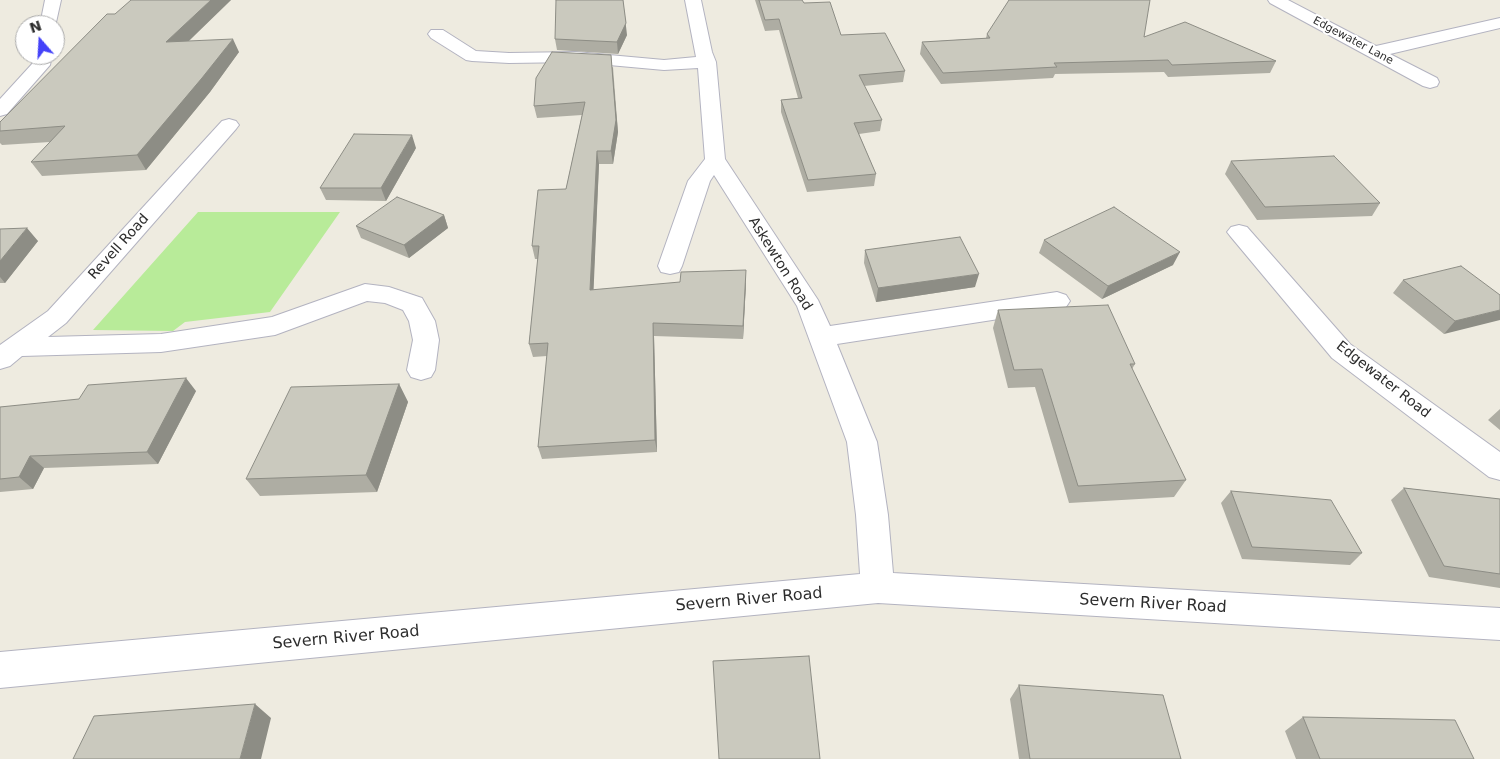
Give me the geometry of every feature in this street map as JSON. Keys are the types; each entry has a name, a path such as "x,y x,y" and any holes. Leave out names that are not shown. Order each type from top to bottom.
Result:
{"street":[{"path":"50,15 53,0"},
{"name":"Askewton Road","path":"693,0 703,52 707,62 715,159 809,306 862,442 872,515 878,588"},
{"name":"Edgewater Lane","path":"1276,0 1430,82"},
{"path":"1374,52 1500,23"},
{"path":"437,34 453,46 472,56 586,58 664,65 707,62"},
{"path":"0,110 42,65"},
{"name":"Revell Road","path":"8,353 57,317 229,125"},
{"path":"670,266 699,181 715,159"},
{"name":"Edgewater Road","path":"1239,232 1341,351 1500,468"},
{"path":"8,353 161,343 275,326 365,292 389,296 413,304 422,321 426,340 421,370"},
{"path":"821,337 1057,301"},
{"name":"Severn River Road","path":"0,670 878,588 1500,624"}],"green space":[{"path":"198,212 340,212 270,312 185,322 173,331 93,330"}],"building":[{"path":"131,0 211,0 166,42 233,39 137,155 31,162 65,126 0,131 0,122 56,65 65,65 65,56 107,14 115,14"},
{"path":"556,0 623,0 626,23 617,42 555,39"},
{"path":"759,0 802,0 804,3 830,2 841,35 885,33 905,71 859,75 882,120 854,123 876,174 808,180 781,100 802,98 779,19 765,20"},
{"path":"1009,0 1150,0 1144,37 1185,22 1276,61 1172,65 1168,60 1054,63 1057,67 943,73 922,42 990,38 987,34"},
{"path":"552,52 611,55 616,120 611,151 597,151 590,290 680,282 681,272 746,270 743,326 653,323 655,440 538,447 548,343 529,344 539,246 532,246 538,190 566,189 585,102 534,106 536,78"},
{"path":"354,134 412,135 381,188 320,188"},
{"path":"1334,156 1380,203 1265,207 1231,161"},
{"path":"397,197 444,215 404,245 356,226"},
{"path":"1114,207 1180,252 1108,286 1044,240"},
{"path":"27,228 0,261 0,229"},
{"path":"960,237 979,274 878,288 865,250"},
{"path":"1461,266 1500,295 1500,310 1455,321 1403,280"},
{"path":"1108,305 1135,364 1130,364 1186,480 1078,486 1042,369 1014,370 998,310"},
{"path":"186,378 147,452 30,456 19,477 0,479 0,407 79,399 88,385"},
{"path":"399,384 366,475 246,479 291,387"},
{"path":"1404,488 1500,499 1500,574 1444,566"},
{"path":"1231,491 1331,500 1362,553 1252,547"},
{"path":"809,656 820,759 719,759 713,661"},
{"path":"1019,685 1163,695 1181,759 1030,759"},
{"path":"255,704 240,759 73,759 94,716"},
{"path":"1303,717 1455,720 1474,759 1320,759"}]}
